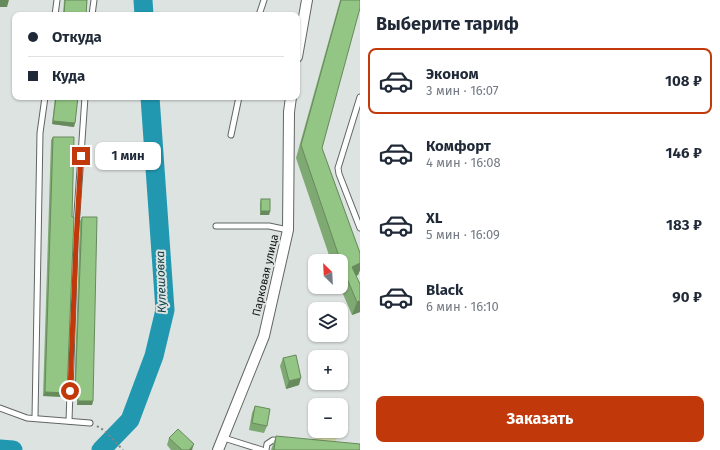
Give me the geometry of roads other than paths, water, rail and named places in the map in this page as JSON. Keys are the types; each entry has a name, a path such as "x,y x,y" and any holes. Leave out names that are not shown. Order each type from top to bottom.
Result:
{"street":[{"path":"300,40 307,0"},
{"name":"Парковая улица","path":"218,450 264,336 288,230 289,112 291,100"}],"lane":[{"path":"55,12 57,0"},
{"path":"92,12 94,0"},
{"path":"260,12 264,0"},
{"path":"360,98 338,168 360,228"},
{"path":"35,418 40,133 45,100"},
{"path":"69,421 76,242 85,100"},
{"path":"230,135 238,100"},
{"path":"216,226 270,226 288,230"},
{"path":"0,408 28,418 90,423"},
{"path":"224,438 262,450"},
{"path":"266,450 267,444 273,440 288,442"}],"waterway":[{"name":"Кулешовка","path":"143,0 144,12"},
{"name":"Кулешовка","path":"101,450 130,420 154,356 165,310 150,100"},
{"name":"Кулешовка","path":"0,449 13,450"}]}
